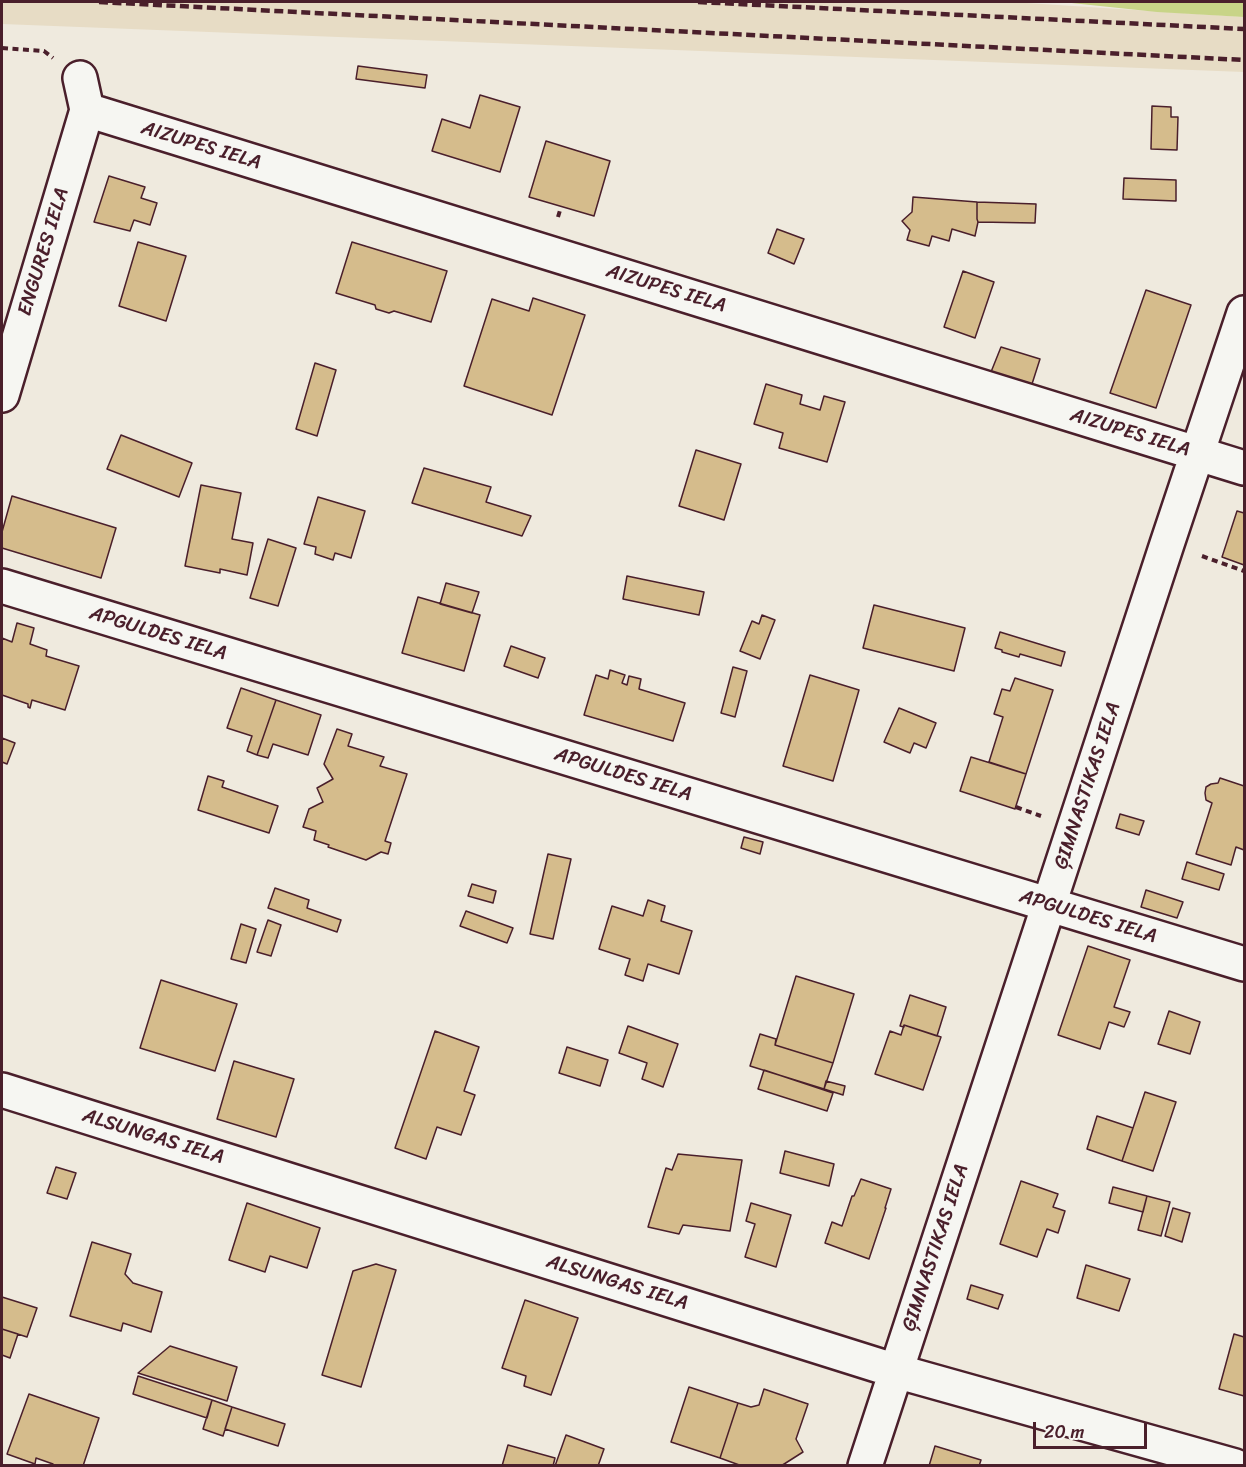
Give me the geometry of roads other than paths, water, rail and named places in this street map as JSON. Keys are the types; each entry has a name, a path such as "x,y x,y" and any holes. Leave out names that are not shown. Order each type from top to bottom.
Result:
{"street":[{"path":"80,78 87,110"},
{"name":"ENGURES IELA","path":"2,394 87,110"},
{"name":"AIZUPES IELA","path":"87,110 1245,468"},
{"name":"ĢIMNASTIKAS IELA","path":"865,1466 1245,313"},
{"name":"APGULDES IELA","path":"2,586 1245,964"},
{"name":"ALSUNGAS IELA","path":"2,1090 896,1371 1235,1466"}],"railway":[{"path":"99,2 1244,60"},
{"path":"698,2 1244,29"}]}
